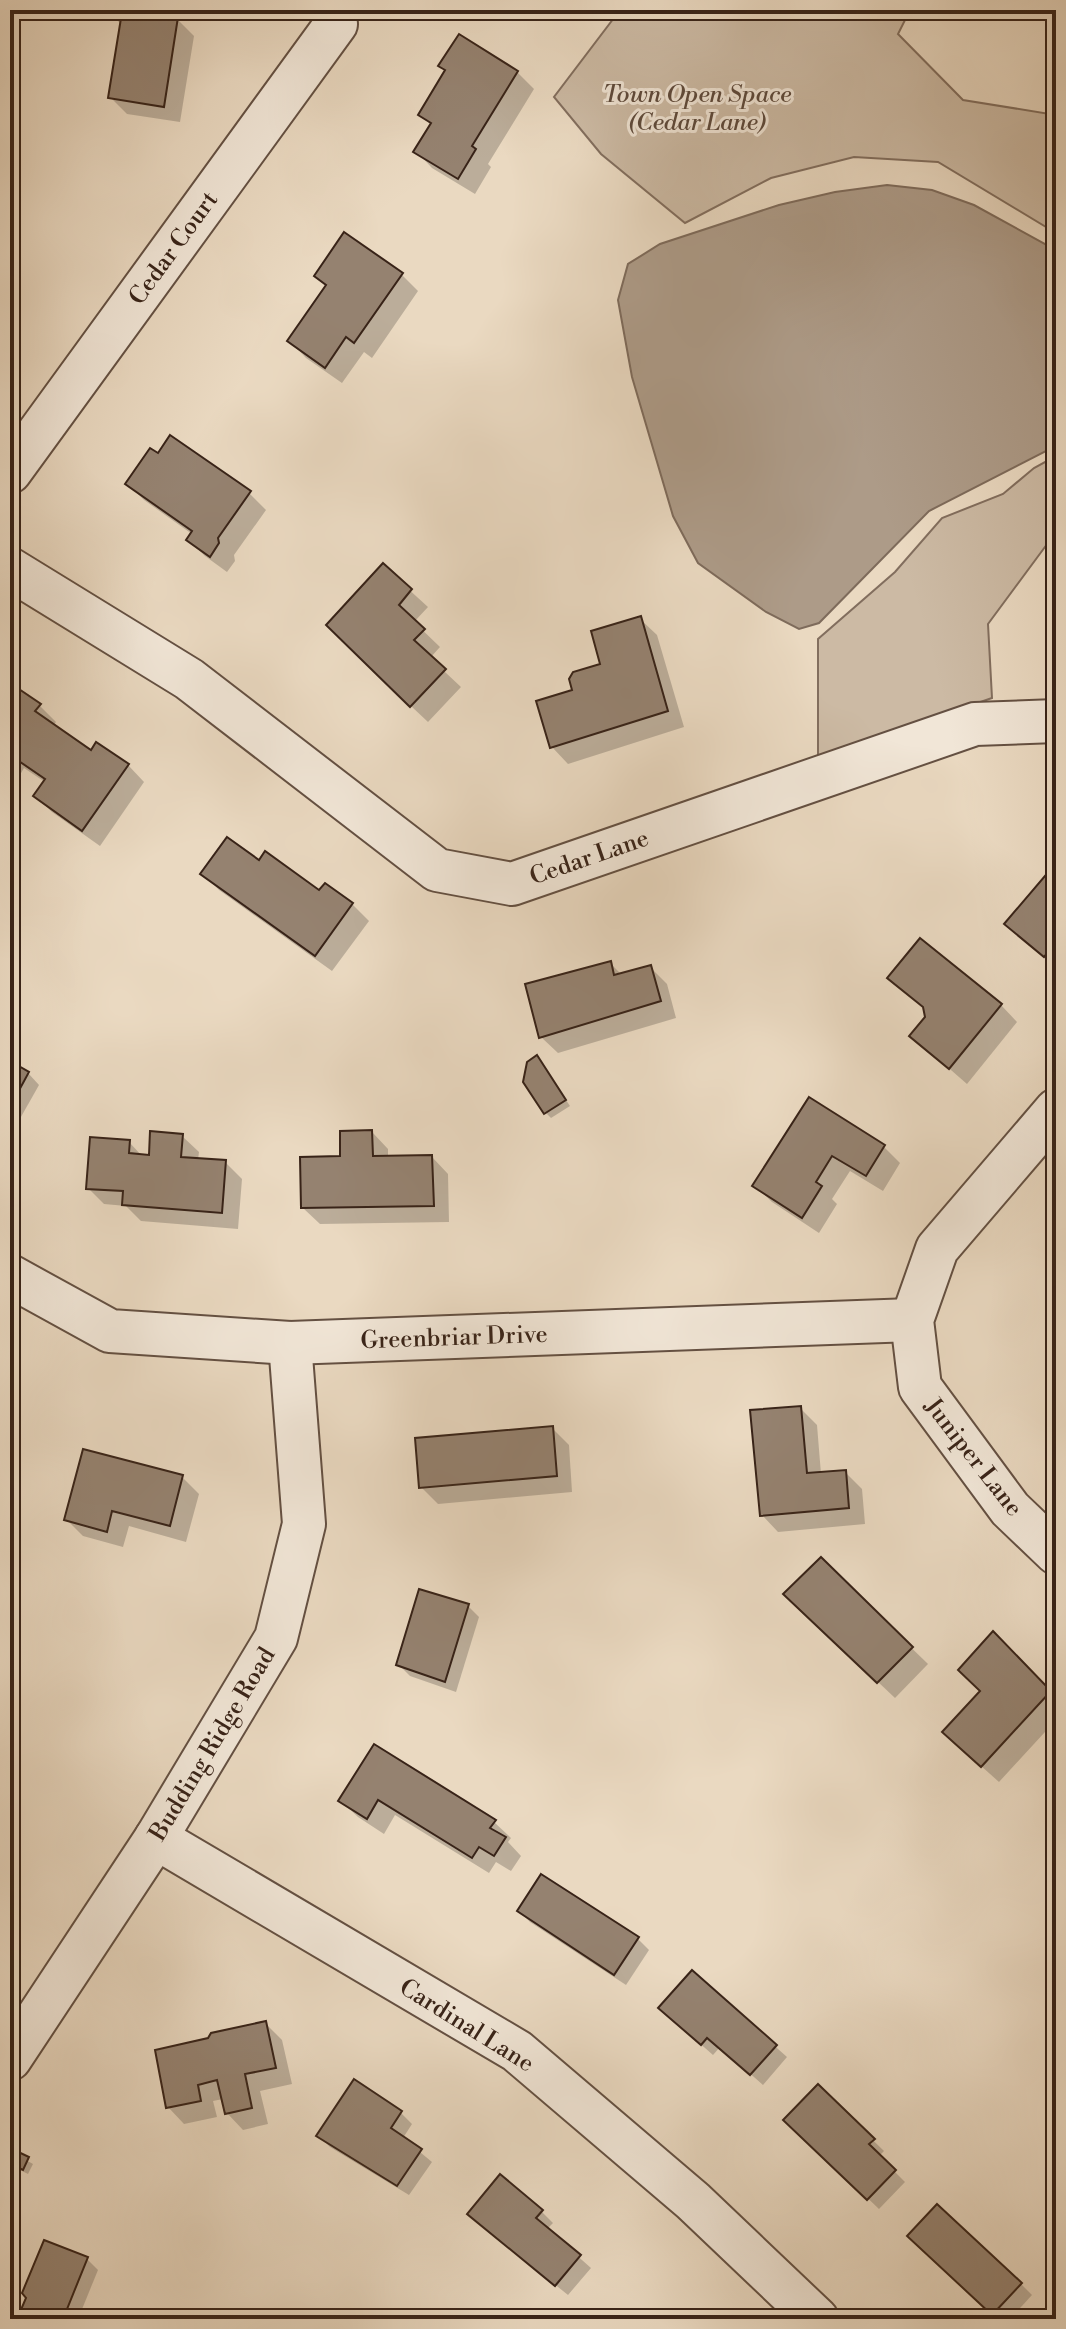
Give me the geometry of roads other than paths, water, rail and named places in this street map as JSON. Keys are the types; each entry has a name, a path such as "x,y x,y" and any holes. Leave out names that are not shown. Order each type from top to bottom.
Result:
{"street":[{"name":"Cedar Court","path":"10,472 333,15"},
{"name":"Cedar Lane","path":"10,569 189,679 437,870 512,884 975,724 1056,721"},
{"name":"Juniper Lane","path":"1056,1110 937,1249 912,1320 920,1387 1010,1509 1056,1553"},
{"name":"Greenbriar Drive","path":"10,1276 110,1331 290,1343 912,1320"},
{"name":"Budding Ridge Road","path":"11,2056 156,1838 276,1638 304,1524 290,1343"},
{"name":"Cardinal Lane","path":"156,1838 517,2051 693,2201 817,2319"}],"park label":[{"name":"Town Open Space (Cedar Lane)","path":"697,108"}]}
